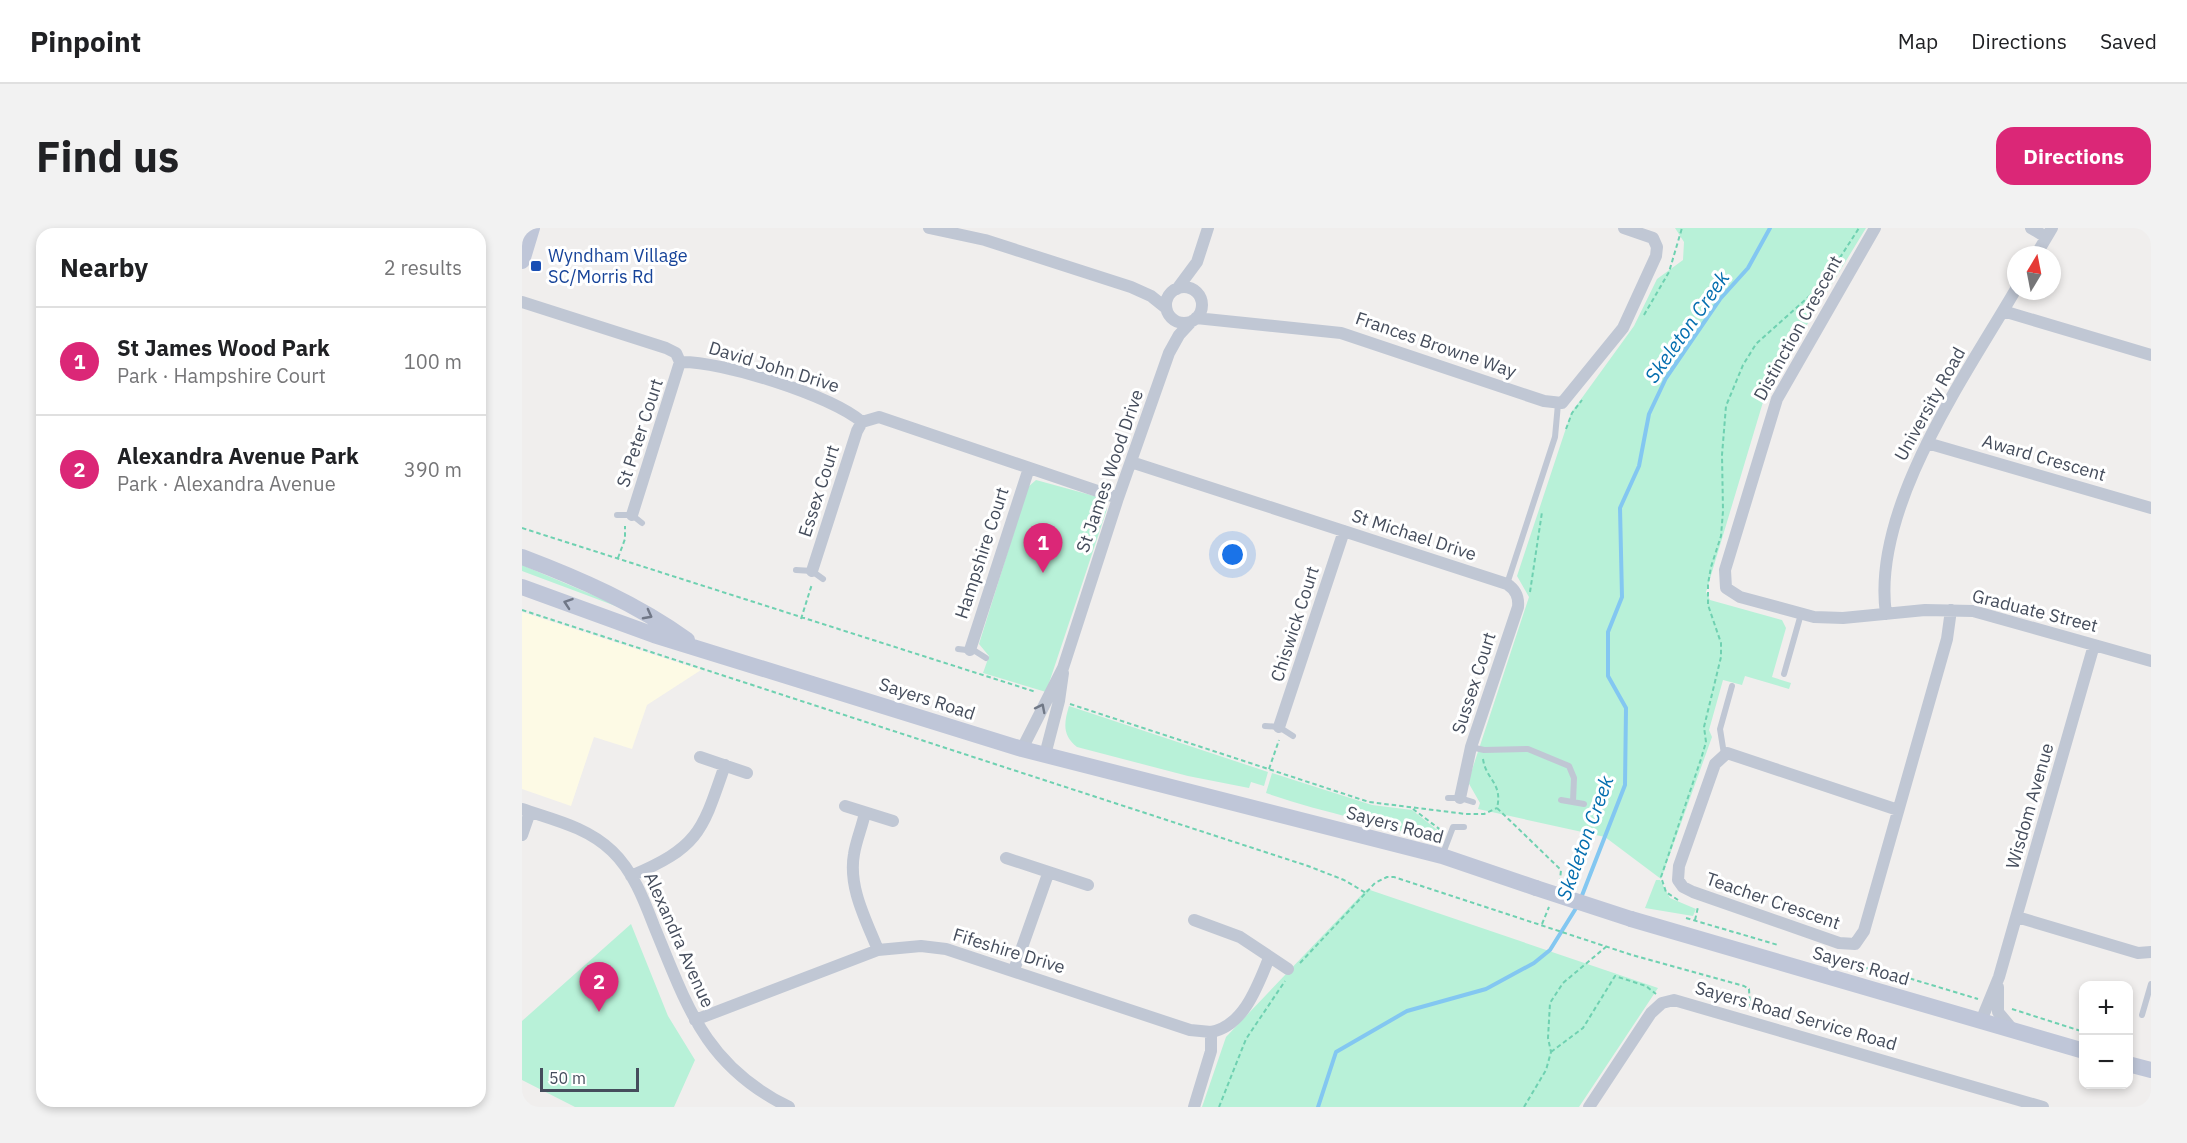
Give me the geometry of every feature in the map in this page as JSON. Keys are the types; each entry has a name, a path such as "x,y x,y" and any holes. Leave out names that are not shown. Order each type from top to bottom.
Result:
{"main road":[{"path":"522,261 532,228"},
{"name":"Sayers Road","path":"522,557 605,592 661,622 688,644"},
{"name":"Sayers Road","path":"524,588 654,635 1022,749 1442,856 1631,919 2079,1050"},
{"path":"2133,1065 2151,1070"}],"street":[{"path":"928,228 985,240 1131,287 1151,296 1178,322 1194,319 1201,310 1197,262"},
{"path":"961,228 985,240"},
{"path":"1167,310 1167,299 1197,262 1208,228"},
{"path":"1558,404 1566,400 1623,328 1656,256 1657,247 1653,238 1624,228"},
{"name":"Distinction Crescent","path":"1726,588 1725,570 1777,399 1875,228"},
{"path":"2031,228 2049,233 2041,246"},
{"path":"1131,287 1175,290 1187,288 1200,298"},
{"name":"Frances Browne Way","path":"1200,298 1214,313 1230,320"},
{"name":"University Road","path":"1886,614 1883,585 1886,565 1913,470 2010,300"},
{"name":"David John Drive","path":"522,302 666,348 677,355 680,362 718,365 820,398 845,409 862,422"},
{"name":"St James Wood Drive","path":"1167,310 1171,333 1169,353"},
{"path":"2003,311 2151,355"},
{"name":"Frances Browne Way","path":"1194,319 1230,320 1341,333 1558,404"},
{"name":"St James Wood Drive","path":"1046,755 1053,698 1118,498 1169,353 1179,335 1194,319"},
{"name":"St Peter Court","path":"634,518 680,362"},
{"path":"862,422 879,417 1118,498"},
{"name":"Essex Court","path":"814,572 857,431 862,422"},
{"name":"Award Crescent","path":"1927,443 2151,508"},
{"name":"St Michael Drive","path":"1131,462 1507,584"},
{"name":"Hampshire Court","path":"964,649 1029,468"},
{"name":"Chiswick Court","path":"1281,728 1344,531"},
{"name":"Sussex Court","path":"1454,798 1518,608 1516,593 1507,584"},
{"name":"Graduate Street","path":"1726,588 1734,595 1801,614 1843,618 1951,610 1995,616 2151,661"},
{"name":"Teacher Crescent","path":"1724,754 1715,765 1679,866 1679,884 1693,892 1839,943 1855,944 1862,937 1947,639 1951,610"},
{"name":"Wisdom Avenue","path":"1981,1021 1992,1003 2094,645"},
{"name":"St James Wood Drive","path":"1022,749 1053,698"},
{"path":"1724,754 1736,754 1898,810"},
{"path":"700,757 747,772"},
{"path":"631,876 673,856 694,838 705,822 725,765"},
{"path":"845,806 893,821"},
{"path":"522,835 526,810"},
{"name":"Alexandra Avenue","path":"526,810 589,834 613,852 631,876 695,1020 712,1048 759,1090 789,1107"},
{"path":"865,813 854,855 853,872 856,895 878,950"},
{"path":"1006,858 1048,874 1088,885"},
{"path":"1014,970 1048,874"},
{"path":"2017,917 2138,952 2151,953"},
{"path":"1194,920 1240,937 1289,972"},
{"name":"Fifeshire Drive","path":"695,1020 878,950 921,946 946,949 1190,1030 1211,1032"},
{"path":"1194,1107 1211,1051 1211,1032 1219,1030 1240,1014 1255,992 1269,958"},
{"name":"Sayers Road Service Road","path":"1662,1002 1683,1001 2043,1107"},
{"path":"1589,1107 1651,1013 1662,1002"},
{"path":"1992,1003 2013,1030"}],"lane":[{"path":"1507,584 1555,437 1558,404"},
{"name":"St Peter Court","path":"617,515 634,518"},
{"path":"795,570 814,572 823,579"},
{"path":"1784,675 1801,614"},
{"name":"Hampshire Court","path":"964,649 986,658"},
{"path":"1724,754 1720,729 1732,686"},
{"path":"1265,726 1281,728 1293,736"},
{"path":"1472,747 1484,750 1528,749 1569,766 1574,778 1573,801"},
{"name":"Sussex Court","path":"1454,798 1473,802"},
{"path":"1561,800 1584,804"},
{"path":"1442,856 1453,827 1464,827"},
{"path":"2142,1015 2151,984"}],"path":[{"path":"618,559 634,518"},
{"path":"522,528 1369,802 1478,814 1497,808 1561,870 1559,882"},
{"path":"801,618 814,572"},
{"path":"522,610 1308,866 1344,880 1366,893"},
{"path":"1269,769 1281,728"},
{"path":"1411,807 1448,837"},
{"path":"1219,1107 1246,1039 1289,972 1366,893 1382,879 1394,877 1593,942 1744,986 1749,989 1750,997 1748,1020"},
{"path":"1543,926 1550,904"},
{"path":"1684,918 1784,947"},
{"path":"1524,1107 1546,1070 1551,1052 1548,1038 1548,1011 1555,994 1575,972 1607,946"},
{"path":"1840,964 1885,971 2079,1030"},
{"path":"1551,1052 1583,1028 1615,976 1647,986 1662,1002"}],"shaded area":[{"path":"522,612 701,670 647,705 632,749 594,737 571,806 522,789"}],"green space":[{"path":"1675,228 1866,228 1766,392 1706,592 1710,600 1782,620 1786,628 1772,677 1791,683 1789,689 1745,676 1742,685 1723,680 1709,730 1712,737 1661,879 1605,837 1478,809 1480,803 1468,782 1529,597 1517,576 1571,413 1634,326 1657,279 1683,260 1684,242"},
{"path":"1036,480 1103,499 1107,509 1046,692 983,673 989,656 979,644 1028,487"},
{"path":"522,565 645,617 522,571"},
{"path":"1069,706 1268,772 1264,786 1251,782 1249,788 1188,776 1077,747 1069,738 1066,728"},
{"path":"1272,773 1372,805 1412,810 1445,836 1439,843 1266,793"},
{"path":"1656,880 1660,880 1670,898 1696,909 1693,916 1645,908"},
{"path":"1367,889 1658,988 1579,1107 1202,1107 1226,1037"},
{"path":"631,924 668,1016 695,1060 674,1107 575,1107 522,1080 522,1021"}],"waterway":[{"name":"Skeleton Creek","path":"1581,898 1625,785 1626,708 1608,676 1608,632 1622,597 1620,508 1639,466 1649,414 1666,378 1720,299 1748,268 1770,228"},
{"name":"Skeleton Creek","path":"1318,1107 1336,1052 1407,1011 1486,989 1534,963 1550,950 1578,905"}],"place":[{"name":"Wyndham Village SC/Morris Rd","path":"536,266"},
{"name":"St James Wood Park","path":"1043,573"},
{"name":"Alexandra Avenue Park","path":"599,1012"}]}
